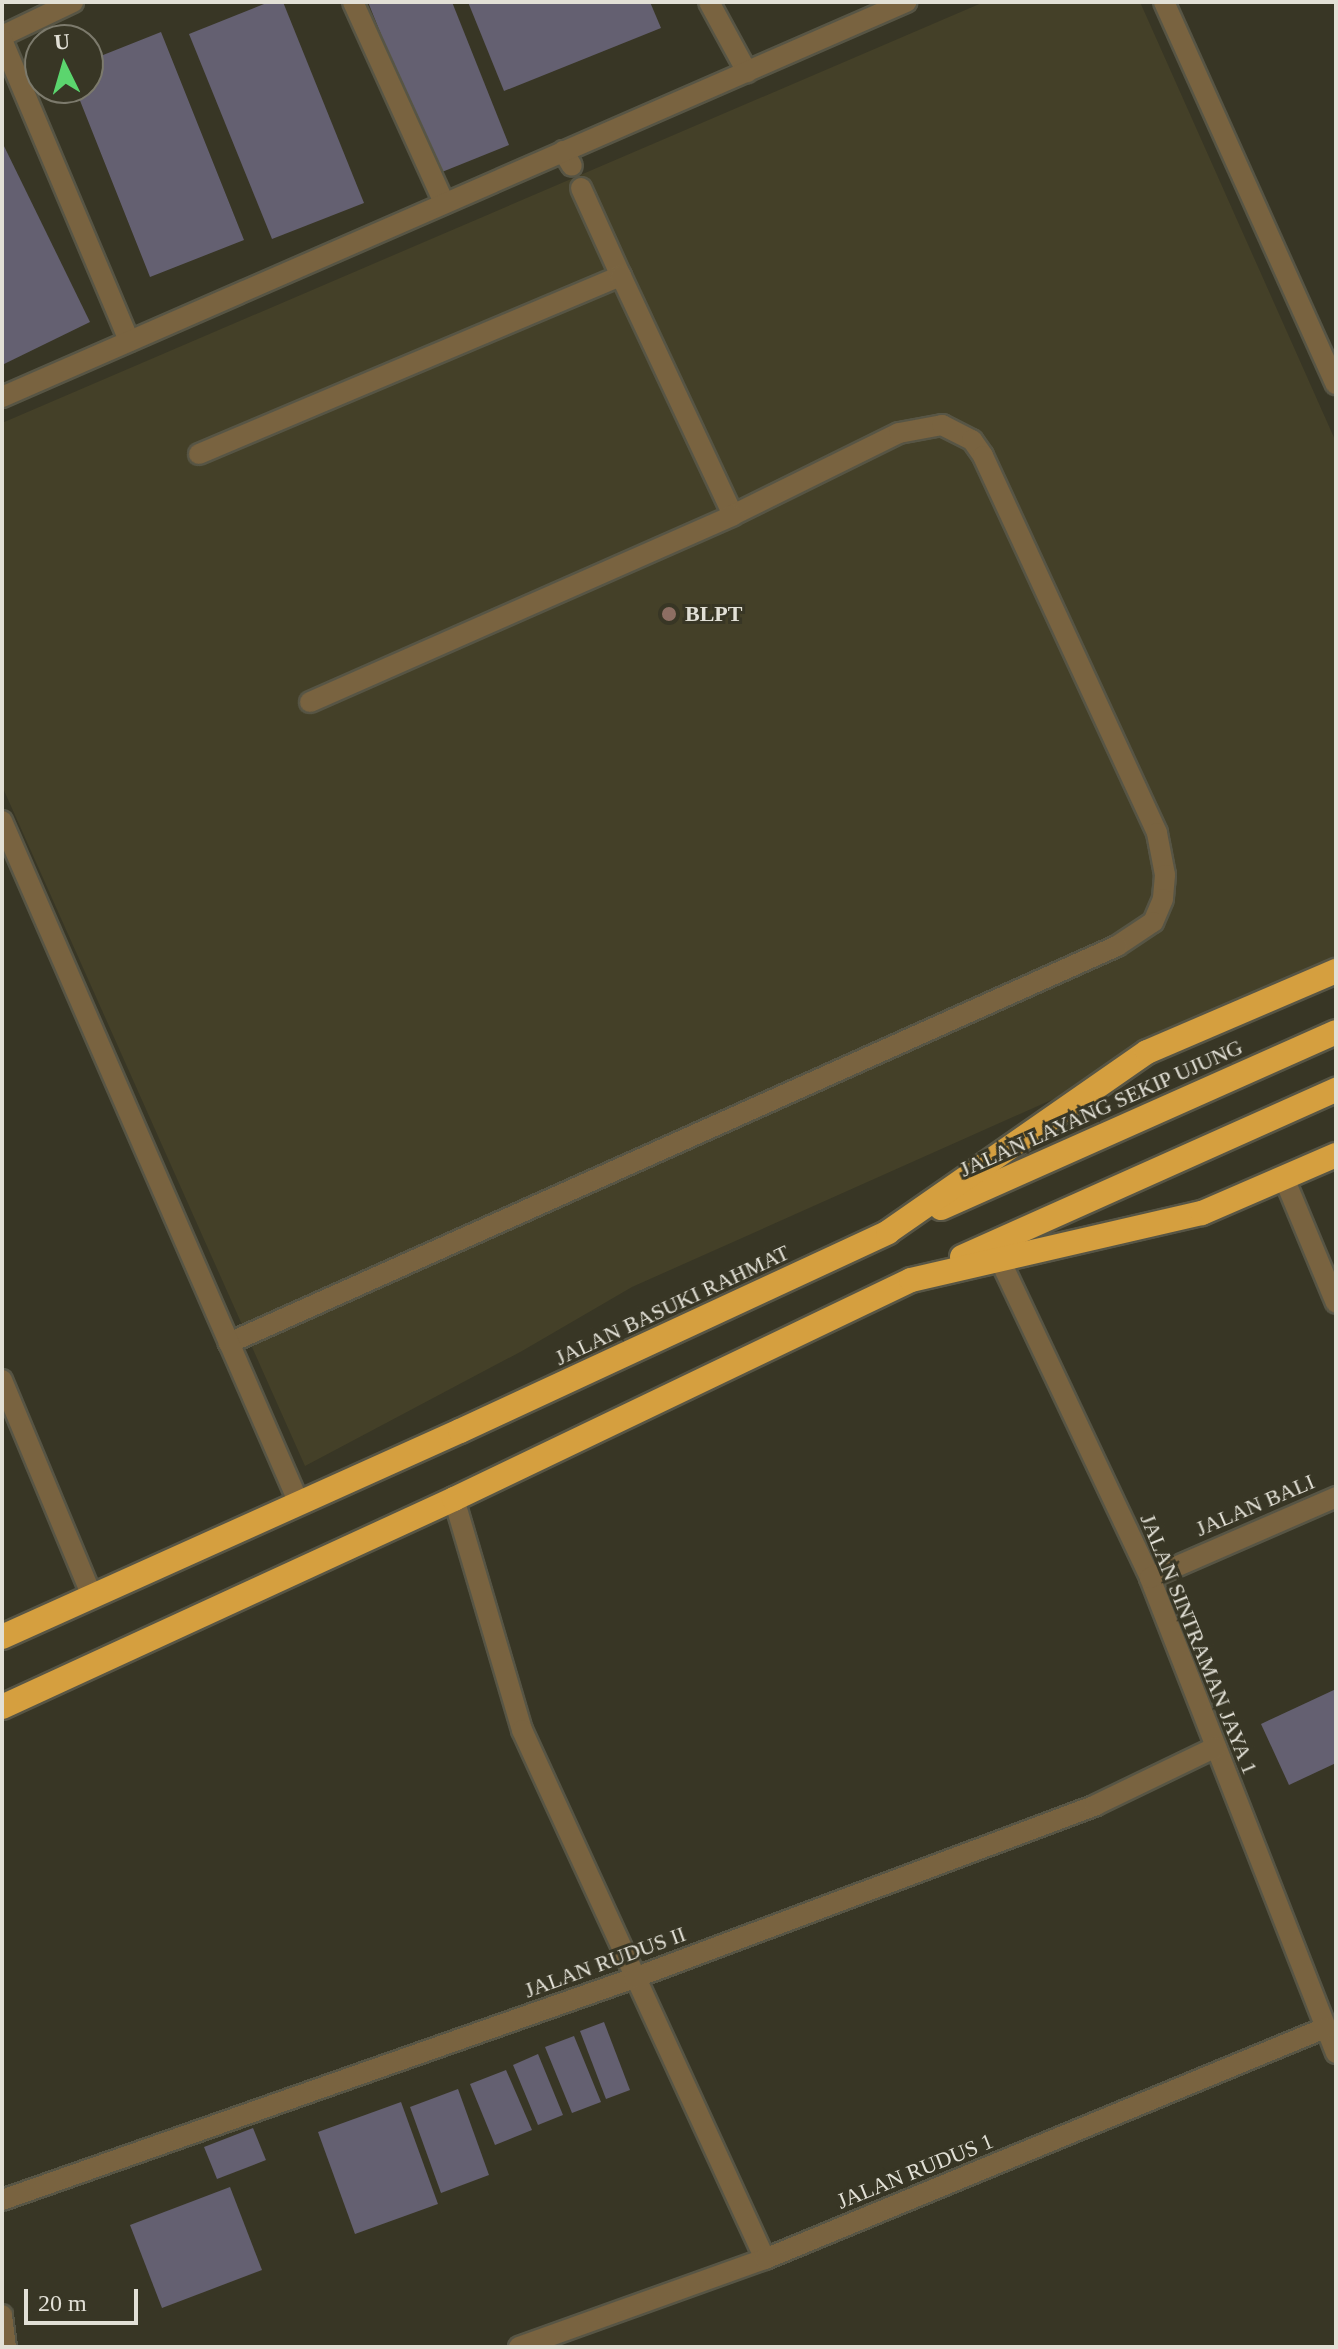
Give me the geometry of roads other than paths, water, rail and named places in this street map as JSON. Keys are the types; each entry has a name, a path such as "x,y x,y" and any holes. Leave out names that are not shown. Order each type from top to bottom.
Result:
{"highway":[{"name":"JALAN BASUKI RAHMAT","path":"2,1637 298,1501 460,1431 888,1232 1147,1052 1336,971"},
{"name":"JALAN LAYANG SEKIP UJUNG","path":"888,1232 1336,1032"},
{"path":"2,1707 454,1499 911,1280 1336,1090"},
{"path":"911,1280 1202,1213 1336,1155"}],"street":[{"path":"73,2 2,38 129,341"},
{"path":"353,2 444,203"},
{"path":"709,2 747,72"},
{"path":"2,397 444,203 568,159 747,72 906,2"},
{"path":"1164,2 1336,384"},
{"path":"581,188 733,515"},
{"path":"199,454 621,276"},
{"path":"229,1343 1117,946 1153,922 1163,899 1165,875 1157,833 983,456 972,440 942,425 899,433 733,515 310,702"},
{"path":"2,821 298,1501"},
{"path":"1284,1178 1336,1303"},
{"name":"JALAN SINTRAMAN JAYA 1","path":"1000,1260 1150,1578 1336,2053"},
{"path":"2,1380 92,1596"},
{"name":"JALAN BALI","path":"1150,1578 1336,1497"},
{"path":"454,1499 522,1730 765,2259"},
{"name":"JALAN RUDUS II","path":"2,2200 634,1978 1096,1805 1216,1747"},
{"name":"JALAN RUDUS 1","path":"519,2347 765,2259 1325,2028"},
{"path":"2,2315 6,2347"}],"place":[{"name":"BLPT","path":"669,614"}]}
